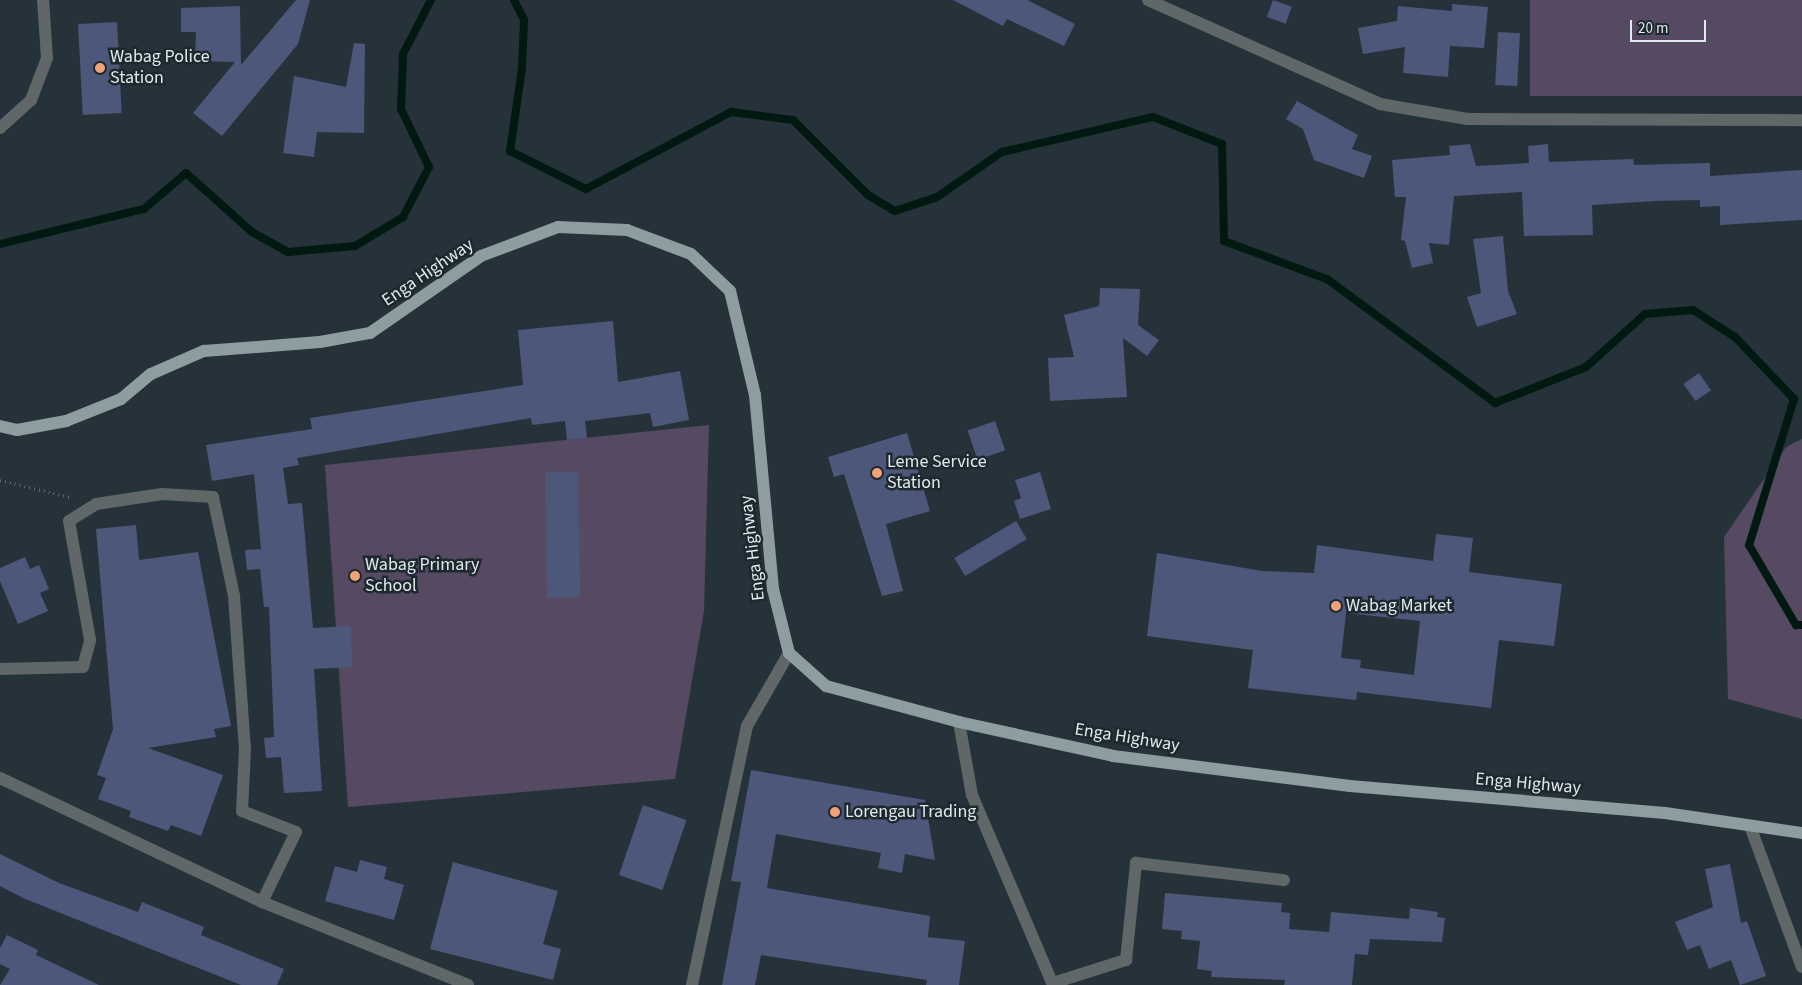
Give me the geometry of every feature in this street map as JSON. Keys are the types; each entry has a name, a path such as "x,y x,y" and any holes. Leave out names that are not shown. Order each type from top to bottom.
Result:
{"main road":[{"name":"Enga Highway","path":"0,426 17,430 66,422 121,398 150,374 204,351 320,342 370,333 482,256 558,227 626,230 691,254 730,292 755,394 773,589 789,653 826,686 959,722 1114,756 1350,786 1665,813 1802,833"}],"street":[{"path":"0,128 30,100 47,58 43,0"},
{"path":"1148,0 1380,104 1477,119 1802,120"},
{"path":"0,669 83,667 90,640 69,521 96,504 162,494 213,497 234,596 244,748 242,811 296,832 262,902"},
{"path":"692,985 747,726 789,653"},
{"path":"959,722 972,795 1053,984 1126,960 1136,863 1284,880"},
{"path":"0,778 262,902 468,985"},
{"path":"1750,826 1802,967"}],"path":[{"path":"0,480 96,504"}],"shaded area":[{"path":"1530,0 1802,0 1802,96 1530,96"},
{"path":"709,425 704,611 675,779 348,807 325,465"},
{"path":"1802,439 1802,719 1728,699 1724,537 1786,447"}],"building":[{"path":"296,0 310,0 298,44 222,136 193,113 235,62 195,61 196,32 181,32 181,8 240,6 241,65"},
{"path":"953,0 1027,0 1075,24 1064,46 1007,19 1003,26"},
{"path":"1273,0 1292,7 1286,24 1267,17"},
{"path":"1452,4 1488,7 1484,48 1450,46 1448,77 1403,73 1405,47 1363,54 1358,28 1397,21 1398,6 1452,11"},
{"name":"Wabag Police Station","path":"117,22 122,113 83,115 78,24"},
{"path":"1498,32 1520,33 1517,86 1495,85"},
{"path":"354,43 365,44 364,133 317,132 314,157 283,153 294,76 346,87"},
{"path":"1297,101 1358,135 1352,149 1372,156 1364,178 1314,160 1303,129 1286,119"},
{"path":"1470,144 1476,166 1529,163 1528,146 1548,144 1549,162 1633,159 1634,165 1710,163 1710,176 1802,170 1802,220 1720,225 1720,206 1700,207 1700,200 1656,201 1592,205 1593,235 1524,236 1522,192 1454,196 1449,245 1429,243 1433,263 1412,268 1405,241 1401,240 1406,197 1395,197 1392,160 1450,155 1449,146"},
{"path":"1503,236 1508,291 1517,314 1477,327 1467,297 1481,293 1473,239"},
{"path":"1100,288 1140,289 1138,325 1159,340 1147,356 1123,338 1127,397 1050,401 1048,358 1074,357 1064,315 1099,306"},
{"path":"613,321 618,382 680,371 689,420 653,427 650,413 585,421 587,438 567,440 565,421 532,425 531,418 297,458 299,465 283,468 288,504 302,503 313,628 351,626 352,667 314,669 322,791 284,793 281,757 266,758 264,738 274,737 269,607 264,607 260,569 247,570 245,550 261,549 254,474 212,481 206,445 312,429 310,418 523,385 518,330"},
{"path":"1699,373 1711,390 1695,401 1683,384"},
{"path":"995,421 1005,450 978,460 968,430"},
{"path":"907,433 930,511 886,524 903,591 882,596 844,474 834,477 828,457"},
{"path":"578,472 580,597 547,598 545,473"},
{"path":"1040,472 1051,509 1020,519 1014,501 1021,498 1015,480"},
{"path":"1016,521 1027,539 965,576 954,558"},
{"path":"136,525 139,560 198,552 231,726 214,729 216,737 148,748 223,775 201,836 171,825 168,831 129,817 131,811 98,799 106,778 97,775 113,729 96,529"},
{"path":"1436,534 1473,538 1469,572 1562,584 1554,646 1499,640 1491,708 1357,692 1356,700 1248,688 1253,650 1147,636 1157,553 1262,571 1314,573 1317,545 1433,561","holes":["1346,613 1420,621 1414,675 1360,668 1361,660 1341,658"]},
{"path":"25,557 30,569 39,565 49,589 40,593 48,611 18,624 0,581 0,568"},
{"path":"751,770 925,800 935,860 905,854 902,873 878,868 881,853 776,834 767,888 930,916 928,937 965,941 959,985 926,985 927,980 761,955 755,985 722,985 741,882 731,881"},
{"path":"643,805 686,820 662,890 619,875"},
{"path":"0,854 59,883 138,912 142,902 204,927 201,935 284,969 277,985 241,985 23,898 0,886"},
{"path":"360,860 387,867 384,879 404,885 394,920 325,901 335,866 357,872"},
{"path":"453,862 558,891 543,944 561,949 553,980 430,949"},
{"path":"1730,864 1741,923 1747,921 1766,976 1740,985 1731,960 1709,969 1700,945 1687,950 1675,922 1713,907 1705,869"},
{"path":"1165,893 1282,903 1281,912 1290,913 1289,929 1329,932 1331,912 1409,919 1410,908 1438,912 1437,917 1445,918 1442,942 1370,939 1368,955 1355,954 1352,985 1284,985 1285,980 1211,977 1212,971 1197,969 1200,941 1181,939 1182,931 1162,929"},
{"path":"7,935 38,950 36,955 99,985 0,985 10,969 0,964 0,948"}],"waterway":[{"path":"0,244 144,209 186,173 252,232 288,252 355,246 403,217 429,167 401,109 403,54 431,0"},
{"path":"514,0 524,20 522,68 510,151 586,189 731,112 793,120 868,195 895,211 937,197 1002,152 1153,117 1222,144 1224,241 1327,279 1495,403 1586,367 1645,314 1693,310 1735,337 1794,399 1749,545 1796,625 1802,625"}],"place":[{"name":"Wabag Police Station","path":"100,68"},
{"name":"Leme Service Station","path":"877,473"},
{"name":"Wabag Primary School","path":"355,576"},
{"name":"Wabag Market","path":"1336,606"},
{"name":"Lorengau Trading","path":"835,812"}]}
